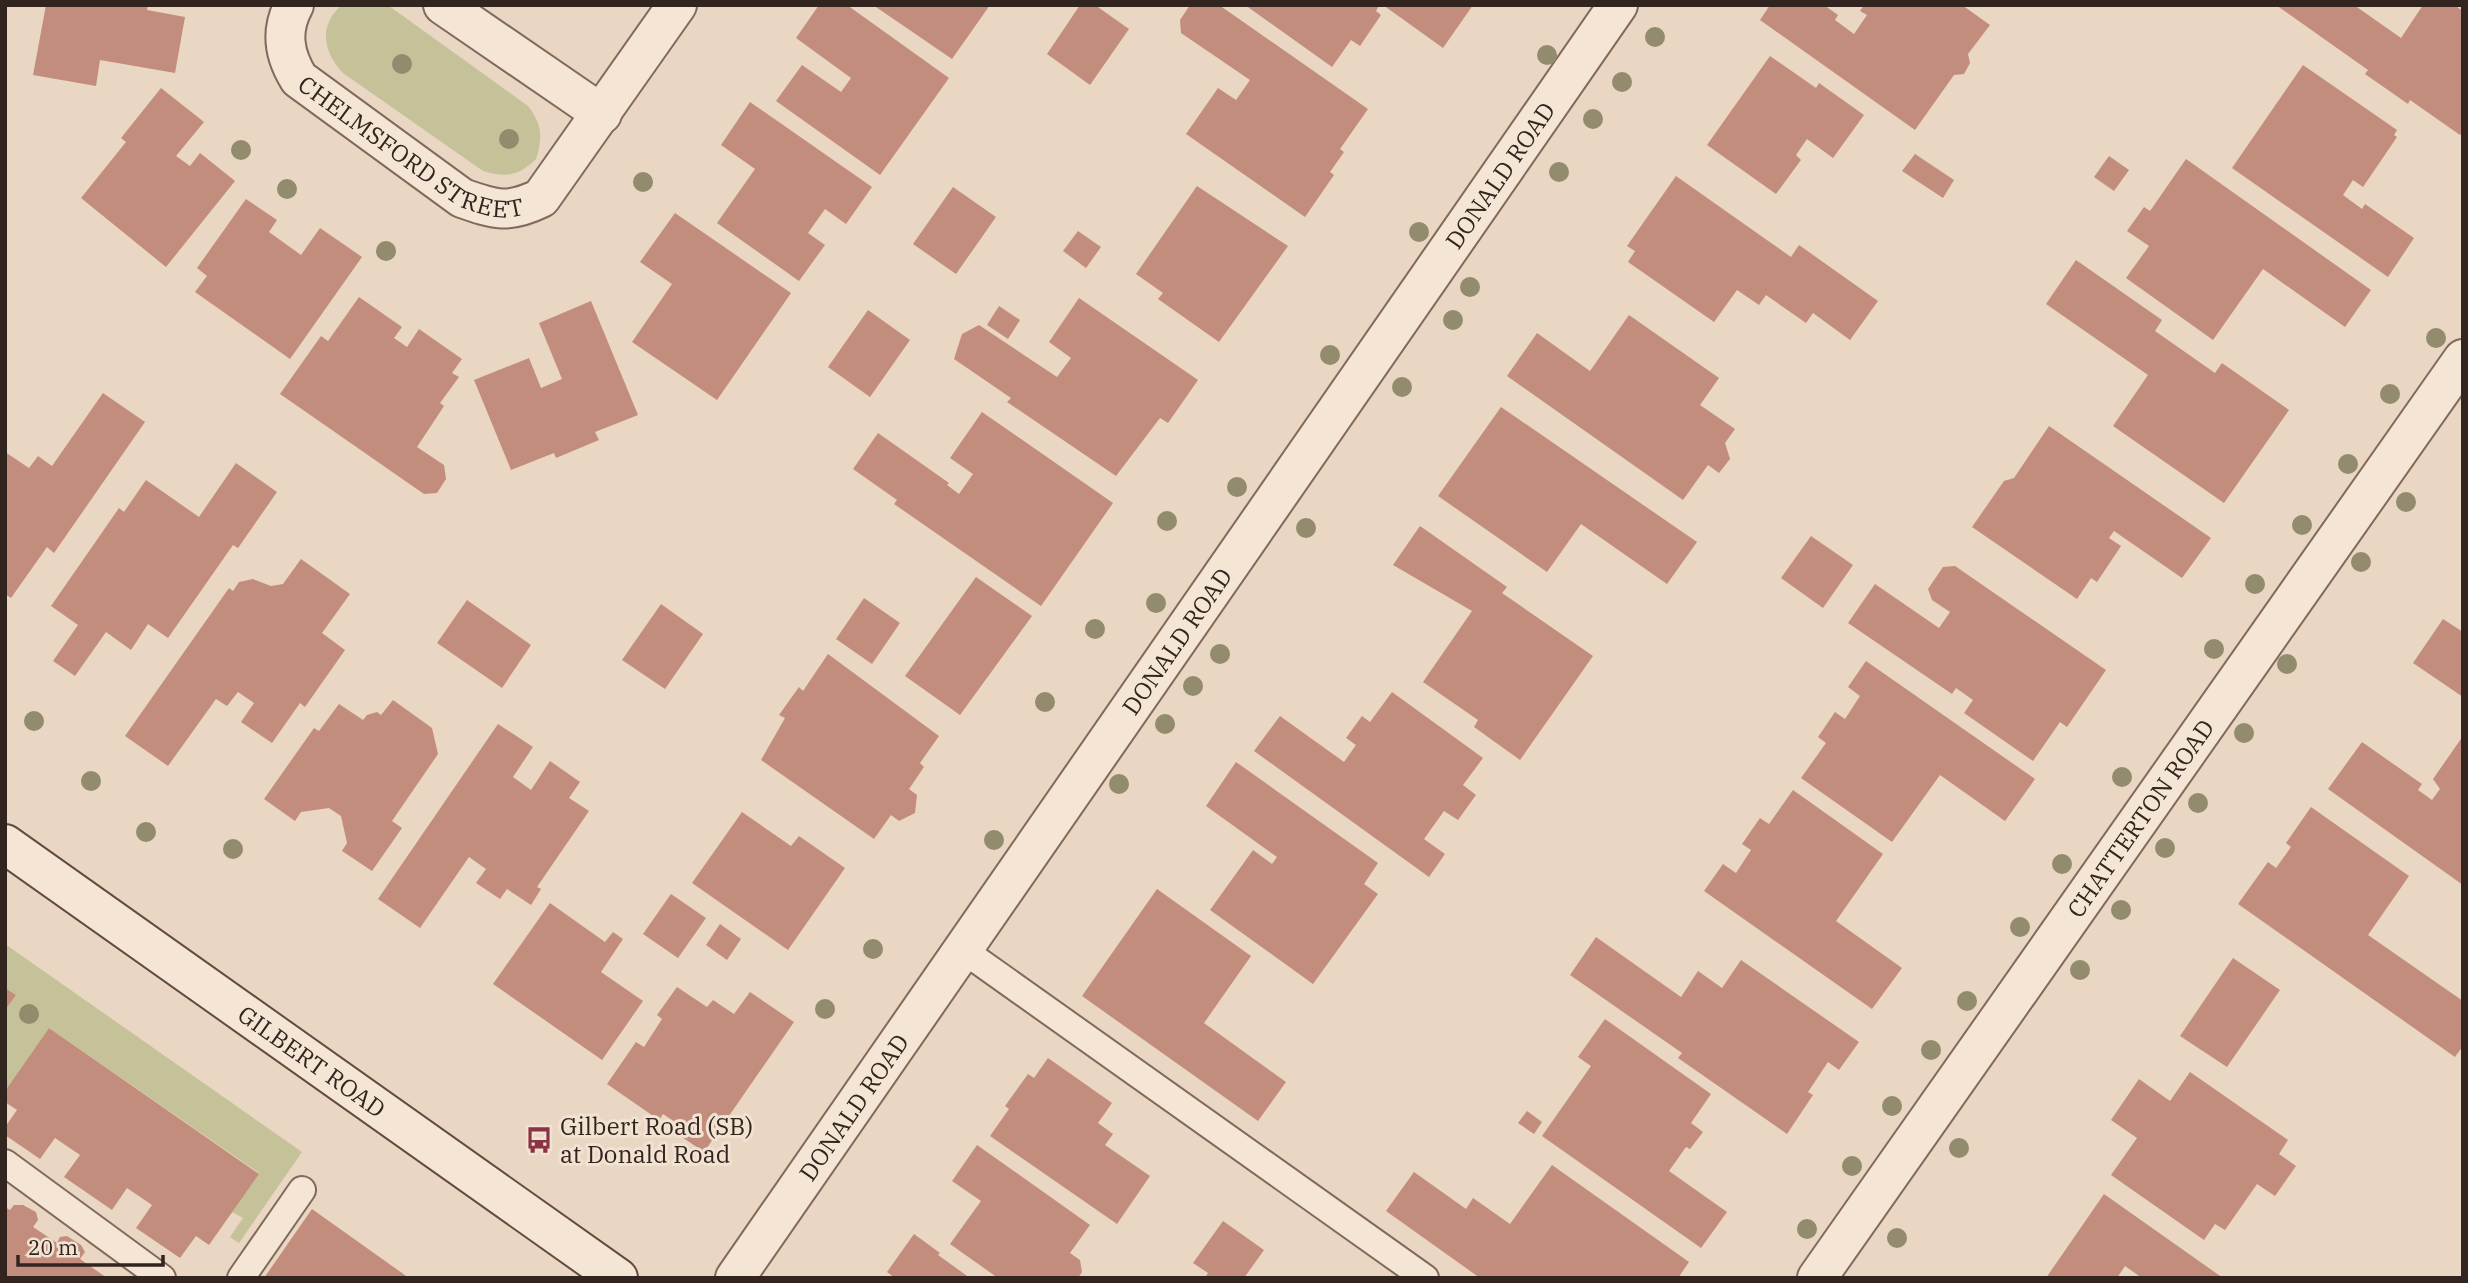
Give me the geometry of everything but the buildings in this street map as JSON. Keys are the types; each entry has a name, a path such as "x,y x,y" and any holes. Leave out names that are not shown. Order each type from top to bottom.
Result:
{"street":[{"name":"CHELMSFORD STREET","path":"294,5 284,38 288,61 299,79 462,198 493,209 518,209 541,198 677,5"},
{"path":"443,5 602,114"},
{"name":"DONALD ROAD","path":"735,1278 1618,5"},
{"name":"CHATTERTON ROAD","path":"1817,1278 2463,359"},
{"name":"GILBERT ROAD","path":"5,844 618,1278"}],"lane":[{"path":"963,950 1425,1278"},
{"path":"5,1163 162,1278"},
{"path":"241,1278 302,1190"}],"shaded area":[{"path":"342,5 389,6 528,106 540,131 536,159 524,169 511,174 483,171 343,73 331,56 326,39 329,21"},
{"path":"5,944 302,1152 239,1243 230,1237 243,1218 232,1212 259,1173 49,1028 5,1091 5,1010 16,995 5,988"}],"place":[{"name":"Gilbert Road (SB) at Donald Road","path":"539,1140"}]}
